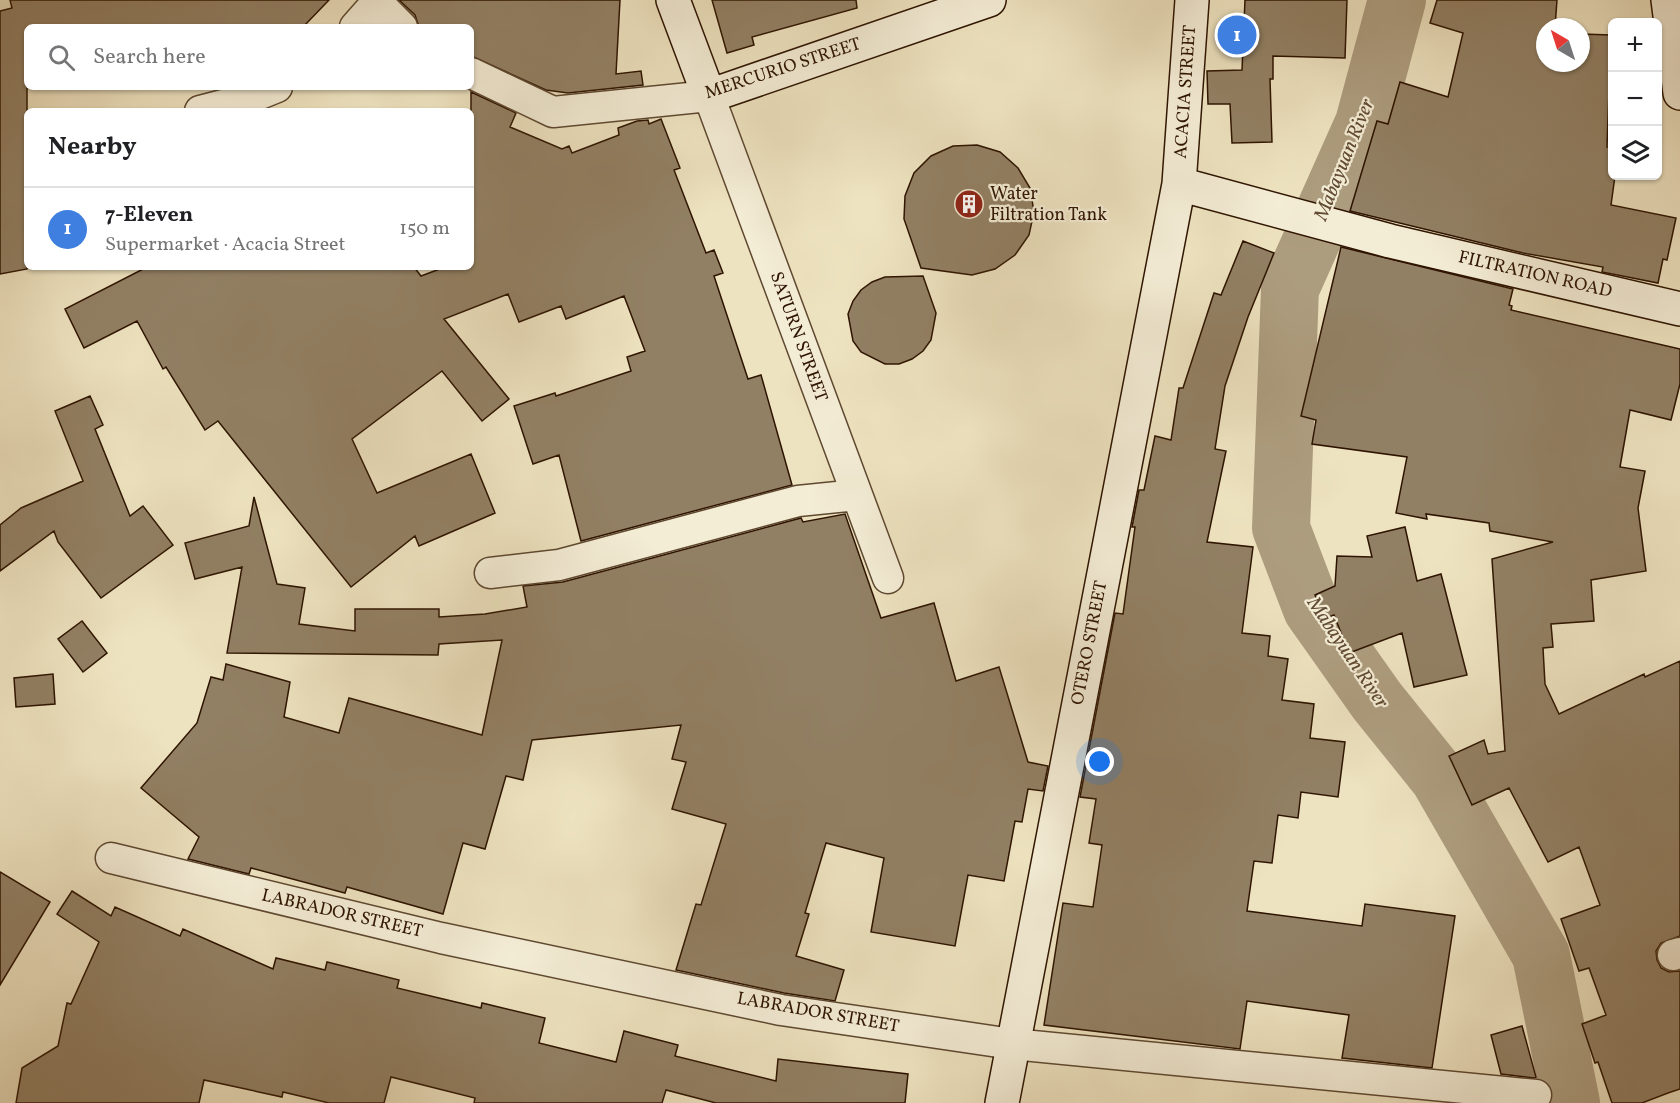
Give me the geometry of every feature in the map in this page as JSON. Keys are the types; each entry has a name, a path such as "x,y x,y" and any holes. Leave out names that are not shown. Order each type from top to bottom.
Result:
{"main road":[{"path":"673,0 709,96"},
{"name":"MERCURIO STREET","path":"709,96 989,0"},
{"name":"ACACIA STREET","path":"1179,184 1192,0"},
{"path":"1673,6 1680,93"},
{"name":"FILTRATION ROAD","path":"1179,184 1246,200 1390,241 1680,309"},
{"name":"OTERO STREET","path":"1002,1103 1179,184"}],"street":[{"path":"357,24 376,1 399,24"},
{"name":"MERCURIO STREET","path":"474,74 553,112 709,96"},
{"path":"212,108 250,98 270,90"},
{"name":"SATURN STREET","path":"709,96 888,578"},
{"path":"490,573 559,565 798,501 857,495"},
{"name":"LABRADOR STREET","path":"111,858 430,935 781,1010 1012,1044 1536,1095"}],"building":[{"path":"10,0 329,0 306,24 24,24 24,90 27,90 27,108 24,108 24,270 0,274 0,11 12,8"},
{"path":"399,0 620,0 616,74 641,71 643,85 568,93 546,90 474,57 474,24 418,24 415,15"},
{"path":"712,0 856,0 857,8 752,37 754,45 727,53"},
{"path":"1245,0 1347,0 1345,58 1273,56 1273,79 1270,79 1272,142 1232,143 1230,104 1208,104 1207,71 1242,70"},
{"path":"1437,0 1557,0 1556,18 1536,18 1536,72 1590,72 1590,34 1608,35 1608,180 1614,180 1611,205 1676,218 1667,260 1663,259 1658,283 1602,272 1603,267 1523,253 1350,211 1377,121 1388,124 1400,82 1448,97 1463,33 1430,23"},
{"path":"471,92 516,113 510,127 562,149 569,146 572,153 619,135 618,128 637,121 648,120 649,124 661,119 680,168 674,170 706,253 714,250 723,273 714,276 748,379 761,375 792,485 581,541 559,455 533,464 514,406 555,393 556,396 631,371 627,357 645,351 624,296 566,319 561,306 519,322 508,294 444,319 509,399 482,421 442,371 352,439 377,493 471,454 495,513 419,546 415,536 351,587 218,421 205,430 166,367 163,369 137,321 84,348 65,309 141,270 416,270 421,276 437,270 474,270 474,108 471,108"},
{"name":"Water Filtration Tank","path":"977,145 1000,152 1018,168 1030,188 1034,212 1029,235 1015,255 995,269 972,275 921,268 904,219 905,196 914,173 931,156 953,146"},
{"path":"1243,241 1274,253 1248,317 1225,386 1215,449 1226,451 1207,542 1253,547 1242,633 1270,636 1268,656 1288,659 1282,700 1314,704 1310,738 1345,742 1338,797 1301,792 1298,818 1278,815 1272,863 1254,861 1247,911 1362,926 1365,904 1455,916 1432,1068 1342,1058 1349,1015 1247,1001 1240,1049 1044,1025 1063,903 1093,907 1102,845 1089,843 1096,799 1080,797 1115,613 1123,614 1135,527 1132,527 1139,490 1144,490 1155,436 1171,440 1179,388 1183,388 1214,293 1221,295"},
{"path":"1341,247 1513,289 1509,305 1512,306 1511,310 1680,349 1680,384 1671,420 1630,410 1620,467 1645,471 1638,508 1646,571 1591,580 1594,621 1551,624 1553,647 1543,648 1545,684 1559,714 1644,674 1645,677 1680,661 1680,936 1661,943 1656,951 1661,968 1669,972 1680,971 1680,1089 1642,1103 1612,1103 1582,1024 1606,1015 1589,968 1579,971 1561,919 1600,905 1579,847 1548,862 1509,788 1472,805 1449,756 1484,740 1488,754 1505,751 1492,559 1553,542 1490,531 1489,523 1426,514 1427,519 1396,513 1407,457 1312,444 1316,420 1301,416"},
{"path":"923,276 936,313 931,340 923,351 899,364 885,364 861,352 853,341 848,314 861,290 885,277"},
{"path":"90,396 103,425 95,429 130,516 143,506 173,545 101,598 58,542 54,531 0,571 0,525 21,508 83,481 55,411"},
{"path":"254,497 277,584 305,588 299,624 355,631 355,609 439,609 439,617 485,614 527,607 523,586 563,582 801,518 803,522 845,514 881,618 934,603 956,681 999,667 1028,762 1048,766 1043,791 1028,789 1022,822 1015,821 1004,881 968,875 955,946 871,932 884,858 826,843 805,913 809,914 796,956 844,970 835,1001 784,993 676,970 696,904 701,905 726,824 672,809 686,762 672,759 681,725 532,740 523,780 506,776 485,849 463,843 443,914 347,887 345,893 251,868 249,874 188,859 199,837 141,788 197,723 211,677 223,680 226,664 290,682 284,717 339,733 349,698 482,735 502,640 439,644 438,655 227,653 242,567 195,579 185,543 249,526"},
{"path":"1405,527 1417,581 1441,574 1467,675 1414,687 1402,633 1349,653 1334,615 1324,619 1315,595 1335,586 1337,556 1372,557 1367,536"},
{"path":"82,621 107,653 83,672 58,639"},
{"path":"53,674 55,704 16,707 14,678"},
{"path":"0,872 50,902 0,985"},
{"path":"72,891 111,916 115,907 180,936 183,929 273,969 276,958 325,970 327,962 399,980 397,988 481,1008 482,1003 545,1018 539,1043 616,1062 624,1031 678,1045 675,1056 776,1081 778,1059 908,1074 905,1103 716,1103 666,1090 662,1103 474,1103 475,1098 391,1077 384,1103 329,1103 283,1092 282,1097 204,1080 199,1103 16,1103 22,1068 58,1046 67,1003 71,1004 99,942 57,914"},
{"path":"1522,1026 1536,1077 1534,1078 1501,1074 1491,1035"}],"waterway":[{"name":"Mabayuan River","path":"1397,0 1364,123 1290,289 1281,528 1312,609 1377,701 1439,778 1541,955 1571,1103"}],"place":[{"name":"7-Eleven","path":"1237,35"},
{"name":"Water Filtration Tank","path":"969,204"}]}
